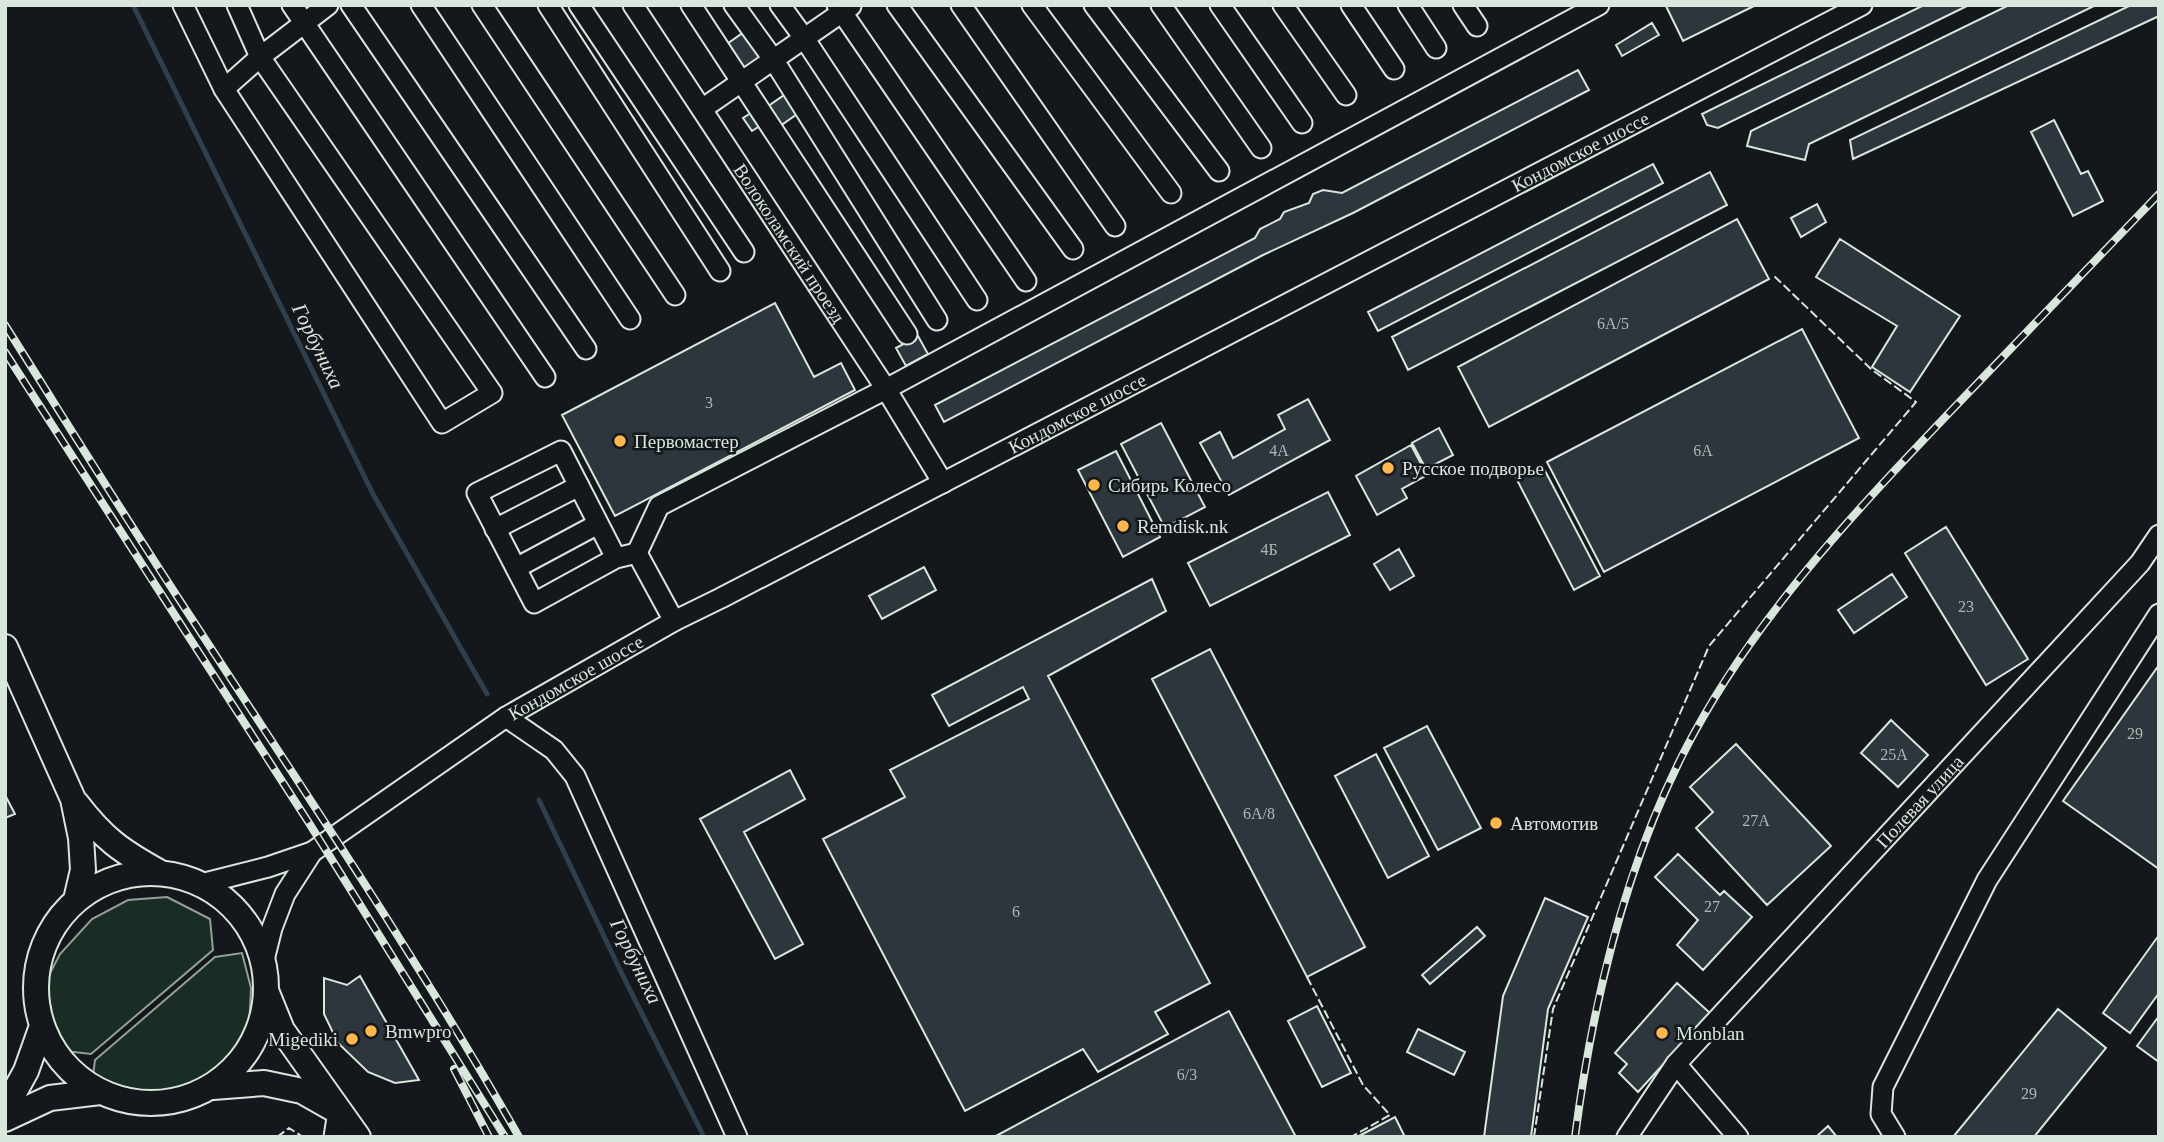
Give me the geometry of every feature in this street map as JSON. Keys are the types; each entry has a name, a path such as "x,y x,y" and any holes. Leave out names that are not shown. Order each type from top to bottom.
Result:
{"main road":[{"path":"5,647 73,799 81,838 83,870 76,900"},
{"path":"73,799 99,832 125,853 159,873"},
{"path":"212,1087 241,1062 260,1030 267,993 264,960 251,929 230,902 201,884 180,876 159,873 129,874 76,900 54,927 40,958 36,992 42,1026 56,1053 75,1075 100,1092 137,1103 176,1101 212,1087 264,1083 302,1091 338,1111"},
{"path":"267,993 282,1030 358,1137"},
{"path":"5,1109 26,1071 42,1026"},
{"path":"5,1119 50,1098 100,1092"}],"street":[{"path":"183,5 224,89 442,423 492,393 260,57 237,5"},
{"path":"292,5 545,377"},
{"path":"224,89 260,57 328,5"},
{"path":"351,5 586,349"},
{"path":"421,5 630,318"},
{"path":"482,5 675,295"},
{"path":"548,5 720,271"},
{"path":"579,5 744,252"},
{"name":"Волоколамский проезд","path":"633,5 886,389 943,483"},
{"path":"691,5 907,334"},
{"path":"734,5 773,59 937,320"},
{"path":"780,5 977,300"},
{"path":"897,5 1073,249"},
{"path":"961,5 1115,226"},
{"path":"1032,5 1171,193"},
{"path":"1094,5 1219,171"},
{"path":"1161,5 1261,148"},
{"path":"1220,5 1302,123"},
{"path":"1283,5 1346,95"},
{"path":"1350,5 1394,69"},
{"path":"1408,5 1436,48"},
{"path":"1463,5 1477,26"},
{"path":"637,553 659,506 886,389 1599,5"},
{"name":"Кондомское шоссе","path":"201,884 268,867 312,852 506,717 674,621 1861,5"},
{"path":"702,109 844,7 1027,281"},
{"path":"616,558 561,451 477,493 534,603 616,558 637,553"},
{"path":"495,529 579,486"},
{"path":"516,568 598,524"},
{"name":"Полевая улица","path":"1627,1137 1676,1064 2140,563 2159,535"},
{"path":"637,553 674,621"},
{"path":"1895,1137 1881,1114 1883,1087 1987,880 2159,614"},
{"path":"506,717 554,750 575,775 737,1137"},
{"name":"Кондомское шоссе","path":"264,960 285,894 312,852"},
{"path":"1676,1064 1738,1137"},
{"path":"334,1137 338,1111"}],"green space":[{"path":"167,897 210,919 213,950 91,1054 65,1051 55,1033 46,981 60,954 92,919 128,900"},
{"path":"242,953 251,988 249,1028 226,1065 192,1086 153,1094 120,1090 93,1076 95,1060 215,957"}],"building":[{"path":"1756,5 1683,41 1666,6"},
{"path":"1924,5 1969,5 1718,128 1707,125 1702,114"},
{"path":"2009,5 2096,5 1809,144 1805,160 1747,146 1751,131"},
{"path":"2131,5 2159,5 2159,16 1853,159 1850,140"},
{"path":"1652,23 1659,35 1622,56 1616,45"},
{"path":"744,32 763,59 746,71 727,44"},
{"path":"1578,70 1589,90 1353,213 1263,255 944,422 935,405 1255,238 1260,229 1280,219 1284,212 1309,203 1313,194 1323,190 1342,193"},
{"path":"787,93 800,112 780,126 767,107"},
{"path":"754,111 763,124 752,131 743,118"},
{"path":"2054,120 2081,174 2088,171 2103,201 2073,216 2031,132"},
{"path":"1653,164 1663,183 1378,331 1368,312"},
{"path":"1710,172 1727,205 1408,370 1392,337"},
{"path":"1817,204 1826,222 1801,237 1791,218"},
{"path":"1737,219 1769,279 1489,427 1458,367"},
{"path":"1840,239 1960,316 1910,392 1872,367 1897,326 1816,277"},
{"path":"775,303 814,377 841,363 855,390 615,516 562,415"},
{"path":"1802,329 1859,438 1604,572 1547,462"},
{"path":"918,336 928,354 906,366 896,348"},
{"path":"1308,399 1330,440 1229,495 1200,443 1220,432 1233,458 1285,429 1278,415"},
{"path":"1161,423 1205,507 1165,528 1121,444"},
{"path":"1439,428 1453,455 1426,469 1412,443"},
{"path":"1411,445 1427,475 1402,489 1407,498 1377,515 1356,476"},
{"path":"1116,451 1160,537 1123,557 1078,470"},
{"path":"1542,465 1600,576 1574,590 1516,478"},
{"path":"1328,492 1350,535 1210,606 1188,563"},
{"path":"1946,527 2028,659 1986,685 1905,553"},
{"path":"1399,549 1414,576 1390,590 1374,564"},
{"path":"924,567 936,590 882,619 869,596"},
{"path":"1892,574 1907,597 1854,633 1838,610"},
{"path":"1152,579 1166,611 1048,676 1210,983 1155,1012 1168,1034 1098,1072 1083,1049 965,1111 823,839 905,797 890,770 1029,699 1023,687 949,726 932,695"},
{"path":"1210,649 1365,947 1307,977 1152,679"},
{"path":"2159,665 2159,869 2063,801"},
{"path":"1891,720 1928,755 1898,787 1861,753"},
{"path":"1427,726 1481,828 1438,850 1384,748"},
{"path":"1736,744 1831,846 1767,905 1696,828 1713,812 1690,787"},
{"path":"1376,754 1429,856 1388,878 1335,776"},
{"path":"790,770 805,799 744,832 803,944 775,959 700,819"},
{"path":"5,795 15,814 5,818"},
{"path":"1678,854 1720,895 1724,891 1752,917 1703,970 1677,945 1698,920 1655,877"},
{"path":"1545,898 1588,917 1548,1009 1531,1137 1484,1137 1503,996"},
{"path":"1477,927 1485,936 1430,984 1422,975"},
{"path":"2159,935 2159,993 2130,1033 2103,1013"},
{"path":"360,976 419,1080 395,1083 368,1072 338,1043 324,1014 324,978 347,985"},
{"name":"Monblan","path":"1677,983 1710,1013 1638,1092 1619,1073 1627,1064 1615,1053"},
{"path":"1317,1006 1351,1073 1322,1087 1288,1021"},
{"path":"2058,1009 2106,1048 2034,1137 1953,1137"},
{"path":"1229,1011 1296,1137 994,1137"},
{"path":"2159,1016 2159,1062 2137,1046"},
{"path":"1418,1029 1465,1052 1454,1075 1407,1052"},
{"path":"1395,1117 1405,1137 1357,1137"},
{"path":"1828,1126 1837,1137 1816,1137"}],"waterway":[{"name":"Горбуниха","path":"133,5 373,494 487,694"},
{"name":"Горбуниха","path":"539,800 704,1137"}],"railway":[{"path":"1575,1137 1601,989 1627,893 1662,799 1709,706 1770,616 1839,532 2159,194"},
{"path":"5,325 144,546 400,940 519,1137"},
{"path":"5,352 309,823 505,1137"},
{"path":"454,1069 489,1137"}],"fence":[{"path":"1534,1137 1553,1009 1709,646 1916,402 1871,369 1772,274"},
{"path":"1307,977 1363,1085 1390,1115 1351,1137"},
{"path":"277,1137 289,1128 303,1137"}],"place":[{"name":"Первомастер","path":"620,441"},
{"name":"Русское подворье","path":"1388,468"},
{"name":"Сибирь Колесо","path":"1094,485"},
{"name":"Remdisk.nk","path":"1123,526"},
{"name":"Автомотив","path":"1496,823"},
{"name":"Bmwpro","path":"371,1031"},
{"name":"Monblan","path":"1662,1033"},
{"name":"Migediki","path":"352,1039"}]}
